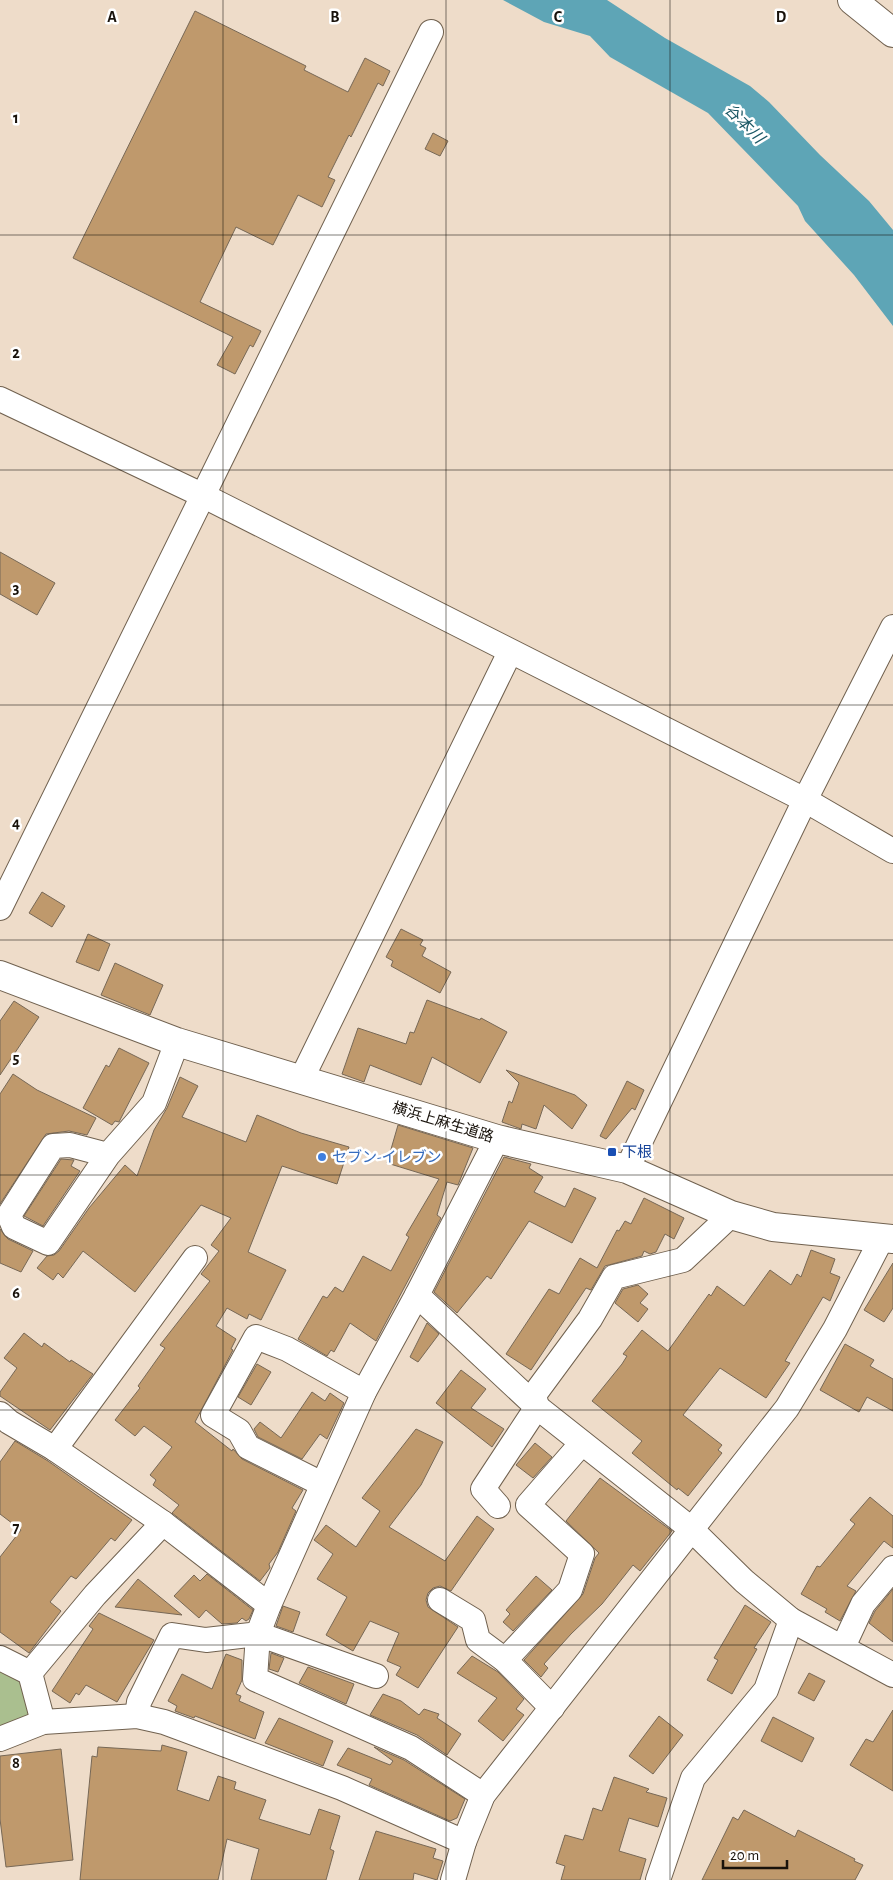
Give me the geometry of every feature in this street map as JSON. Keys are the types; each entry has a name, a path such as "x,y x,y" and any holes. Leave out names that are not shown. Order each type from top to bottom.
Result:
{"main road":[{"path":"852,0 891,32"},
{"name":"横浜上麻生道路","path":"3,982 177,1042 302,1078 497,1139 627,1169 731,1215 772,1227 888,1238"}],"street":[{"path":"0,908 431,32"},
{"path":"0,399 202,495 805,800 893,850"},
{"path":"627,1169 805,800 893,627"},
{"path":"302,1078 510,652"},
{"path":"108,1155 154,1103 177,1042"},
{"path":"483,1794 411,1748 255,1679 258,1634 322,1484 364,1392 417,1295 497,1139"},
{"path":"498,1506 482,1489 537,1407 534,1394 590,1319 614,1277 683,1260 731,1215"},
{"path":"453,1880 464,1842 483,1794 507,1761 552,1708 690,1528 787,1408 888,1238"},
{"path":"55,1449 195,1258"},
{"path":"417,1295 537,1407 690,1528 744,1581 791,1620 893,1675"},
{"path":"322,1484 248,1447 239,1432 213,1415 256,1337 287,1349 364,1392"},
{"path":"3,1423 55,1449 163,1523 269,1605"},
{"path":"505,1660 570,1590 582,1554 528,1505 582,1443"},
{"path":"30,1674 95,1595 163,1523"},
{"path":"844,1647 862,1604 893,1568"},
{"path":"440,1600 473,1620 478,1640 505,1660 552,1708"},
{"path":"658,1880 693,1778 766,1690 791,1620"},
{"path":"136,1716 139,1702 172,1635 206,1640 258,1634 376,1676"},
{"path":"0,1658 30,1674 43,1722"},
{"path":"0,1739 43,1722 136,1716 164,1722 342,1788 464,1842"}],"green space":[{"path":"0,1658 30,1673 43,1722 0,1739"}],"water":[{"name":"谷本川","path":"503,0 607,0 665,38 750,86 769,102 820,155 869,201 893,230 893,326 854,275 805,221 798,206 708,113 610,57 590,36 544,22"}],"building":[{"path":"195,11 306,66 304,70 348,92 365,58 390,71 383,86 378,83 351,137 349,135 328,177 335,180 322,207 298,195 273,245 236,227 200,302 261,331 253,347 250,345 235,374 217,365 233,337 73,258"},
{"path":"433,133 448,141 440,156 425,149"},
{"path":"0,552 55,583 37,615 0,594"},
{"path":"42,892 65,906 52,927 29,913"},
{"path":"401,929 423,940 420,945 426,948 422,956 451,972 440,993 391,966 393,961 386,957"},
{"path":"88,934 110,944 99,971 76,962"},
{"path":"115,963 163,985 150,1015 101,995"},
{"path":"427,1000 480,1020 481,1018 507,1032 480,1083 432,1057 421,1085 370,1065 364,1082 342,1074 358,1028 406,1044 410,1032 414,1033"},
{"path":"14,1001 39,1017 0,1075 0,1021"},
{"path":"119,1048 149,1063 119,1122 115,1121 112,1125 83,1108 106,1065 109,1067"},
{"path":"506,1070 575,1095 587,1105 572,1129 544,1105 536,1129 522,1124 521,1129 502,1122 509,1101 512,1103 519,1083"},
{"path":"13,1074 37,1090 96,1118 87,1135 69,1131 46,1134 0,1204 0,1094"},
{"path":"180,1077 198,1086 182,1117 246,1142 257,1115 301,1133 349,1147 337,1184 282,1166 248,1252 286,1270 261,1320 249,1314 247,1319 227,1308 216,1326 236,1339 231,1349 233,1350 195,1422 232,1451 233,1449 242,1459 303,1490 292,1508 296,1511 278,1552 269,1564 270,1568 260,1581 172,1513 179,1505 153,1485 156,1480 150,1475 172,1447 144,1426 135,1436 115,1420 140,1388 138,1386 165,1348 160,1345 210,1281 201,1274 219,1251 211,1245 231,1218 201,1205 135,1292 83,1251 63,1278 58,1273 53,1280 37,1268 47,1256 54,1255 59,1251 89,1208 125,1165 137,1176 154,1130 167,1108"},
{"path":"627,1081 644,1090 635,1110 632,1108 606,1139 600,1136"},
{"path":"398,1125 473,1148 458,1185 447,1182 437,1215 441,1218 376,1341 350,1323 334,1352 331,1350 327,1356 298,1339 323,1296 327,1298 335,1287 343,1292 363,1256 391,1271 409,1237 406,1235 439,1179 387,1163"},
{"path":"504,1157 531,1164 529,1168 543,1177 534,1192 565,1207 574,1188 596,1198 572,1243 529,1221 491,1279 487,1276 457,1313 434,1292"},
{"path":"61,1159 74,1160 71,1166 80,1171 43,1226 24,1216"},
{"path":"644,1198 684,1218 674,1239 665,1234 656,1252 650,1254 644,1251 642,1256 605,1266 591,1290 586,1288 531,1370 506,1354 549,1289 559,1294 580,1258 597,1268 617,1230 619,1231 625,1221 631,1224"},
{"path":"0,1229 8,1239 33,1251 21,1272 0,1263"},
{"path":"811,1250 835,1259 830,1273 840,1277 830,1301 823,1297 785,1361 790,1363 766,1398 720,1368 683,1415 722,1445 718,1450 722,1453 688,1496 678,1488 677,1490 632,1453 642,1441 592,1401 622,1364 627,1356 623,1354 642,1330 668,1351 709,1294 711,1296 717,1286 744,1306 770,1270 791,1285 797,1274 801,1277"},
{"path":"893,1263 893,1308 884,1322 864,1310"},
{"path":"638,1285 648,1294 640,1303 648,1309 638,1322 615,1303 623,1289"},
{"path":"427,1323 439,1334 418,1362 410,1357"},
{"path":"24,1333 42,1347 44,1343 70,1362 71,1360 93,1374 50,1430 0,1396 0,1392 17,1368 4,1358"},
{"path":"845,1344 874,1360 870,1366 893,1379 893,1411 867,1397 859,1412 820,1390"},
{"path":"257,1364 271,1372 251,1405 238,1397"},
{"path":"461,1370 486,1389 471,1408 504,1429 492,1447 436,1403"},
{"path":"312,1392 325,1401 330,1393 344,1403 327,1439 320,1434 302,1459 258,1437 254,1429 260,1422 281,1438"},
{"path":"416,1429 443,1442 421,1485 389,1527 445,1561 477,1516 494,1529 451,1591 440,1586 433,1588 428,1593 426,1600 428,1607 458,1627 418,1688 396,1675 401,1667 387,1661 399,1633 370,1621 353,1651 326,1635 347,1597 317,1579 333,1554 314,1540 326,1525 356,1547 380,1511 362,1498"},
{"path":"15,1441 48,1461 132,1520 115,1541 111,1538 76,1579 71,1576 50,1602 61,1611 29,1653 0,1632 0,1557 21,1530 0,1514 0,1462"},
{"path":"535,1443 552,1457 533,1478 516,1465"},
{"path":"600,1478 672,1531 640,1571 633,1565 602,1604 544,1664 548,1668 541,1677 524,1660 583,1594 595,1558 599,1553 566,1521"},
{"path":"870,1497 893,1516 893,1548 884,1541 847,1586 856,1591 840,1621 825,1612 827,1609 801,1594 817,1566 820,1567 855,1524 850,1520"},
{"path":"207,1574 253,1610 249,1619 246,1621 242,1618 237,1623 222,1624 206,1610 199,1618 174,1596 194,1575 200,1581"},
{"path":"536,1576 552,1590 513,1631 503,1622 510,1614 506,1610"},
{"path":"138,1579 182,1615 115,1607"},
{"path":"893,1589 893,1642 869,1623 875,1611"},
{"path":"745,1605 771,1622 754,1648 757,1649 732,1694 707,1680 718,1660 714,1658"},
{"path":"283,1606 300,1612 293,1632 276,1626"},
{"path":"99,1613 154,1640 117,1702 86,1685 79,1695 76,1693 70,1703 52,1691 93,1629 89,1626"},
{"path":"271,1653 284,1658 278,1672 269,1669"},
{"path":"226,1654 242,1660 242,1680 236,1694 241,1696 239,1701 264,1712 255,1739 195,1716 194,1718 175,1711 177,1706 168,1701 182,1674 212,1689"},
{"path":"472,1656 498,1672 524,1699 516,1709 524,1715 503,1741 478,1721 497,1698 457,1673"},
{"path":"308,1667 354,1684 346,1704 299,1683"},
{"path":"809,1673 825,1681 814,1701 798,1693"},
{"path":"383,1694 401,1701 419,1715 424,1709 439,1714 437,1718 461,1734 447,1755 417,1735 370,1715"},
{"path":"893,1710 893,1791 850,1765 866,1739 873,1742"},
{"path":"659,1716 683,1735 653,1774 629,1756"},
{"path":"773,1717 814,1738 802,1762 761,1741"},
{"path":"279,1718 333,1741 323,1766 265,1743"},
{"path":"162,1745 187,1752 177,1790 209,1801 218,1776 236,1782 234,1789 266,1800 259,1819 310,1835 319,1809 340,1816 330,1849 334,1851 326,1880 251,1880 259,1849 227,1839 218,1880 80,1880 92,1756 97,1757 98,1747 161,1751"},
{"path":"374,1747 404,1760 465,1799 457,1818 450,1821 369,1785 372,1779 337,1765 348,1748 390,1765 393,1761"},
{"path":"61,1749 73,1860 6,1867 0,1819 0,1756"},
{"path":"614,1777 649,1789 646,1792 667,1798 658,1827 629,1818 619,1851 646,1859 640,1880 561,1880 565,1866 556,1863 565,1835 583,1840 593,1808 602,1811"},
{"path":"744,1810 795,1837 798,1830 855,1859 854,1861 863,1865 855,1880 702,1880 733,1817 738,1820"},
{"path":"376,1831 436,1849 433,1858 443,1861 437,1880 414,1873 413,1880 359,1880"}],"place":[{"name":"下根","path":"612,1152"},
{"name":"セブン-イレブン","path":"322,1157"}]}
